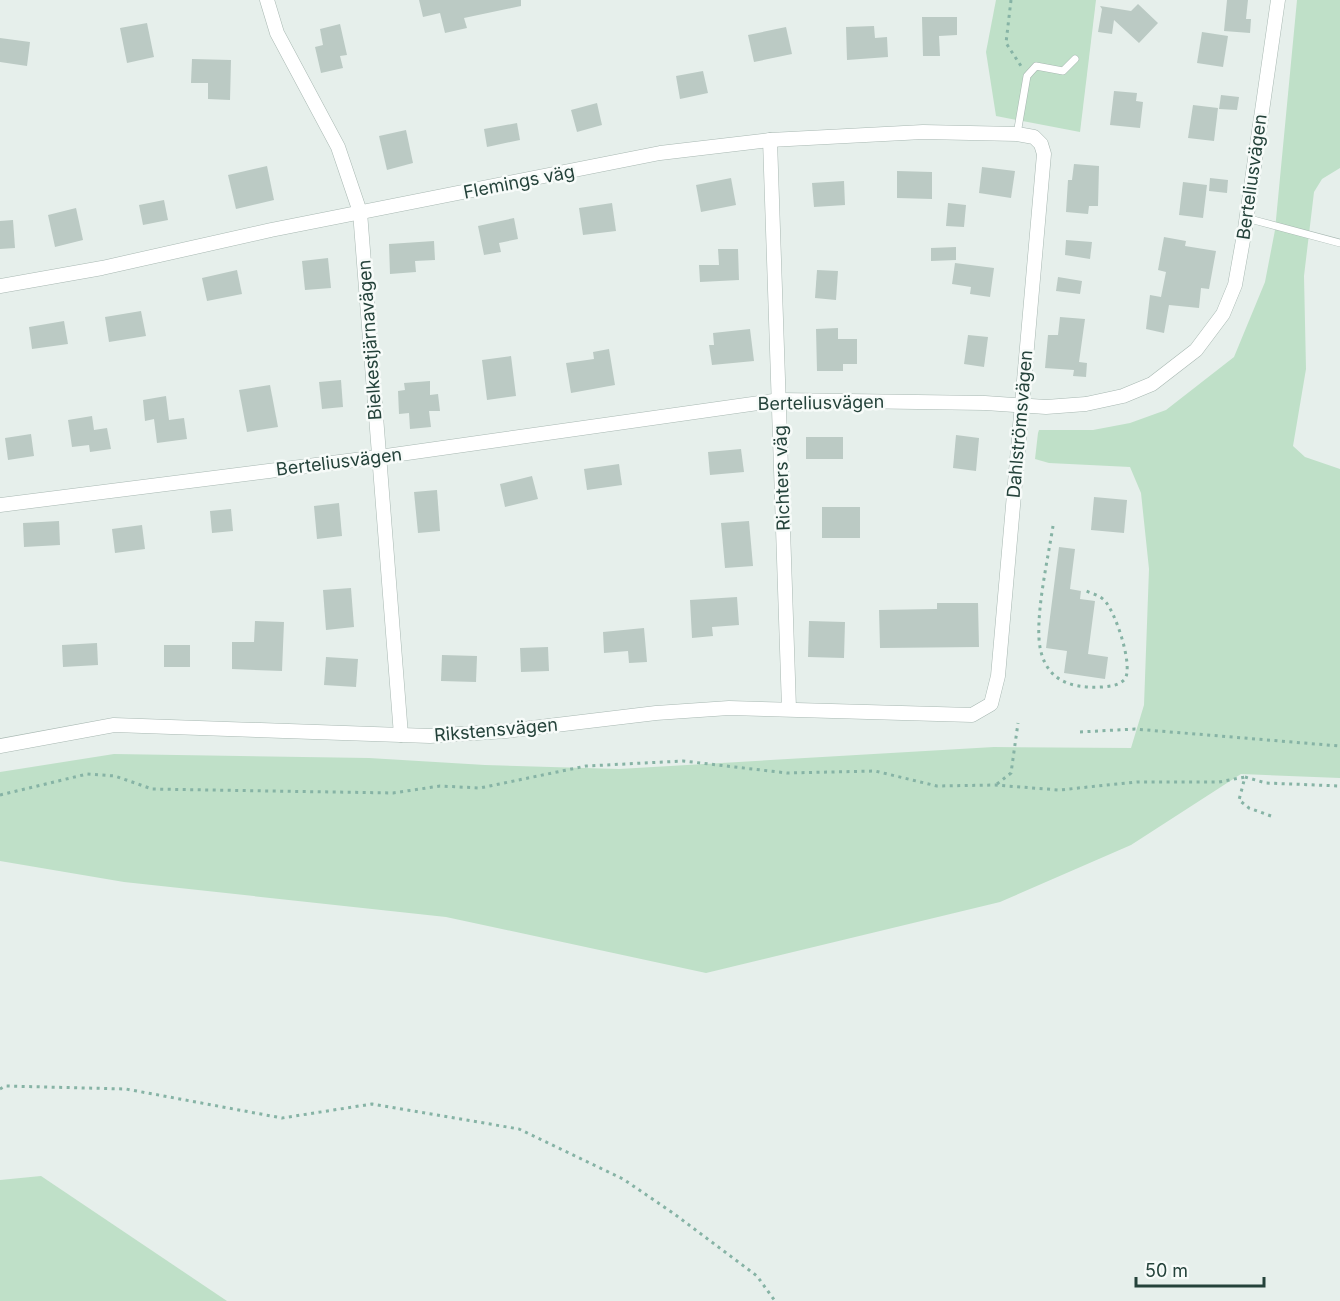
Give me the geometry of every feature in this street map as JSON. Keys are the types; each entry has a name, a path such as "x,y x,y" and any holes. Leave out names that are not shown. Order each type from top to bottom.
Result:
{"street":[{"name":"Bielkestjärnavägen","path":"267,0 277,33 338,147 360,212 401,735"},
{"name":"Berteliusvägen","path":"0,505 379,457 780,400 973,402 1021,406 1086,404 1123,396 1152,384 1196,350 1223,314 1235,285 1278,0"},
{"name":"Flemings väg","path":"0,286 102,268 360,212 660,153 770,140 923,132 1017,134 1034,137 1041,144"},
{"name":"Richters väg","path":"770,140 789,708"},
{"name":"Dahlströmsvägen","path":"991,704 998,676 1044,154 1041,144"},
{"name":"Rikstensvägen","path":"0,746 114,725 430,736 506,731 656,712 729,708 789,708 972,715 991,704"}],"lane":[{"path":"1017,134 1027,76 1036,66 1063,71 1075,59"},
{"path":"1246,218 1340,243"}],"path":[{"path":"1011,0 1006,43 1027,76"},
{"path":"1053,526 1041,609 1039,639 1042,653 1051,670 1062,682 1072,686 1112,686 1121,683 1126,678 1129,669 1115,618 1104,600 1084,590"},
{"path":"995,785 1011,773 1018,723"},
{"path":"1080,732 1135,729 1340,746"},
{"path":"0,795 87,774 115,776 152,789 393,794 440,786 480,788 586,766 684,761 787,773 875,771 937,786 995,785 1059,790 1137,782 1219,782 1245,777 1266,783 1340,786"},
{"path":"1245,777 1239,800 1249,808 1271,816"},
{"path":"0,1089 5,1086 126,1089 282,1118 372,1104 519,1129 623,1179 757,1276 775,1301"}],"green space":[{"path":"996,0 1096,0 1080,132 996,116 986,52"},
{"path":"1297,0 1340,0 1340,168 1322,179 1314,192 1304,276 1306,369 1293,446 1305,457 1340,469 1340,778 1241,774 1131,845 1000,902 706,973 446,917 124,882 0,861 0,772 114,754 369,758 485,765 619,769 994,747 1131,748 1144,705 1149,569 1141,493 1130,467 1049,463 1035,459 1038,433 1039,430 1093,430 1130,423 1166,410 1234,357 1265,282 1275,230"},
{"path":"41,1176 227,1301 0,1301 0,1180"}],"building":[{"path":"419,0 521,0 521,6 464,18 467,28 445,33 440,13 423,17"},
{"path":"1227,0 1248,0 1246,19 1251,19 1250,33 1224,31"},
{"path":"1138,4 1158,23 1139,43 1114,20 1112,34 1098,32 1102,9 1100,6 1131,11"},
{"path":"922,17 957,17 957,35 939,36 940,56 923,56"},
{"path":"147,23 154,57 127,63 120,28"},
{"path":"340,24 347,55 340,56 343,68 321,73 315,47 323,45 320,29"},
{"path":"874,26 875,38 887,37 888,57 847,60 846,27"},
{"path":"786,27 792,54 754,62 748,35"},
{"path":"1202,32 1228,36 1223,67 1197,63"},
{"path":"0,38 30,42 27,66 0,62"},
{"path":"192,59 231,60 230,100 208,99 208,83 191,83"},
{"path":"703,71 708,93 680,99 676,76"},
{"path":"1114,91 1137,93 1136,101 1143,102 1140,128 1110,125"},
{"path":"1221,95 1239,97 1237,110 1219,109"},
{"path":"597,103 602,125 577,132 571,110"},
{"path":"1193,105 1218,108 1214,141 1188,138"},
{"path":"517,123 520,140 487,147 484,129"},
{"path":"406,130 413,163 387,170 379,136"},
{"path":"1074,164 1099,166 1098,206 1089,206 1088,214 1066,212 1068,180 1072,180"},
{"path":"267,166 274,200 236,209 228,175"},
{"path":"982,167 1015,171 1011,198 979,193"},
{"path":"897,171 932,172 932,199 897,198"},
{"path":"731,178 736,205 701,212 696,185"},
{"path":"1210,178 1228,180 1227,193 1209,191"},
{"path":"844,181 845,205 814,207 812,183"},
{"path":"1183,182 1207,185 1203,218 1179,215"},
{"path":"164,200 168,220 143,225 139,205"},
{"path":"612,203 616,231 583,235 579,208"},
{"path":"948,203 966,205 964,227 946,226"},
{"path":"76,208 83,240 55,247 48,215"},
{"path":"514,218 518,239 499,243 501,252 484,255 478,226"},
{"path":"13,220 15,248 0,249 0,221"},
{"path":"1164,237 1186,241 1185,246 1216,251 1209,289 1201,288 1199,308 1169,305 1164,333 1146,329 1150,295 1161,297 1166,272 1158,270"},
{"path":"1066,240 1092,242 1090,259 1065,255"},
{"path":"434,241 435,260 415,261 416,272 390,274 389,244"},
{"path":"956,247 956,260 931,261 931,248"},
{"path":"718,249 738,249 739,280 700,282 699,265 719,265"},
{"path":"328,258 331,288 305,290 302,261"},
{"path":"955,263 994,268 990,297 970,294 971,287 952,284"},
{"path":"237,270 242,294 207,301 202,278"},
{"path":"817,270 838,271 836,300 815,298"},
{"path":"1058,277 1082,281 1080,294 1056,291"},
{"path":"141,311 146,336 109,342 105,317"},
{"path":"1060,317 1085,319 1079,362 1087,363 1086,377 1073,376 1074,370 1045,368 1048,335 1058,335"},
{"path":"64,321 68,344 32,349 29,327"},
{"path":"838,328 838,339 857,339 857,364 843,364 843,371 817,371 816,329"},
{"path":"750,329 754,361 712,365 709,345 714,345 713,333"},
{"path":"968,335 988,337 984,367 964,364"},
{"path":"609,349 615,385 571,393 566,363 594,359 593,352"},
{"path":"511,356 516,396 487,400 482,360"},
{"path":"341,380 343,407 322,409 319,382"},
{"path":"430,381 430,395 438,394 440,411 429,411 431,427 410,429 409,413 399,414 398,391 405,390 404,383"},
{"path":"270,385 278,427 247,432 239,390"},
{"path":"166,396 169,420 184,418 187,439 157,443 154,419 145,421 143,400"},
{"path":"92,416 94,430 107,428 111,449 90,452 89,445 72,447 68,420"},
{"path":"31,434 34,456 8,460 5,438"},
{"path":"956,435 979,438 976,471 953,468"},
{"path":"806,437 843,437 843,459 806,459"},
{"path":"741,449 744,472 710,475 708,452"},
{"path":"619,464 622,485 587,490 584,469"},
{"path":"532,476 538,499 505,507 500,484"},
{"path":"437,490 440,531 418,533 414,492"},
{"path":"1094,497 1127,500 1124,533 1091,530"},
{"path":"339,503 342,536 317,539 314,506"},
{"path":"822,507 860,507 860,538 822,538"},
{"path":"231,509 233,531 212,533 210,511"},
{"path":"59,521 60,545 24,547 23,523"},
{"path":"749,521 753,566 725,568 721,523"},
{"path":"142,525 145,549 115,553 112,529"},
{"path":"1059,547 1075,549 1070,589 1081,591 1080,599 1095,601 1088,654 1108,657 1105,679 1064,673 1067,651 1046,648"},
{"path":"351,588 354,627 326,630 323,590"},
{"path":"737,597 739,625 712,627 713,636 692,638 690,600"},
{"path":"937,603 978,603 979,647 880,648 879,610 937,609"},
{"path":"255,621 284,622 282,671 232,669 232,642 254,642"},
{"path":"809,621 845,622 844,658 808,657"},
{"path":"644,628 647,662 629,663 628,651 604,653 603,632"},
{"path":"97,643 98,665 63,667 62,645"},
{"path":"164,645 190,645 190,667 164,667"},
{"path":"548,647 549,671 521,672 520,648"},
{"path":"442,655 477,656 476,682 441,681"},
{"path":"326,657 358,659 356,687 324,685"}]}
